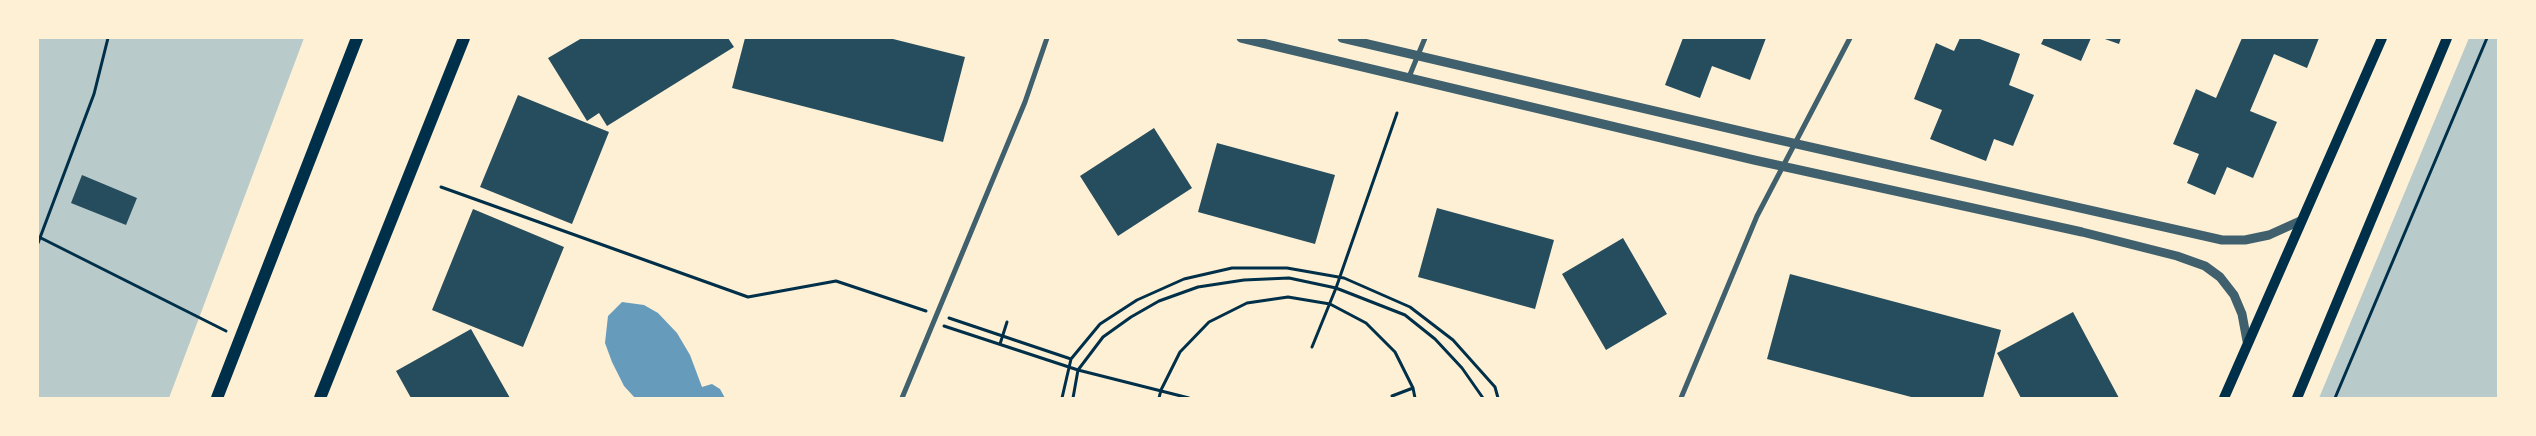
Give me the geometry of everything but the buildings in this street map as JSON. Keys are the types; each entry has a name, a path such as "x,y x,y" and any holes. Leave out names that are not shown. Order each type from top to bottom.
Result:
{"main road":[{"path":"217,398 357,38"},
{"path":"320,398 464,38"},
{"path":"2224,398 2300,220 2382,38"},
{"path":"2297,398 2447,38"}],"street":[{"path":"902,398 1025,102 1047,38"},
{"path":"1241,38 1409,76 1783,166 2082,232 2177,256 2205,266 2220,277 2234,295 2242,314 2248,341"},
{"path":"1342,38 2222,240 2246,240 2268,234 2300,220"},
{"path":"1409,76 1425,38"},
{"path":"1680,398 1757,216 1850,38"}],"path":[{"path":"38,243 94,94 108,38"},
{"path":"2335,398 2487,38"},
{"path":"1312,347 1336,288 1397,113"},
{"path":"441,187 748,297 836,281 928,311"},
{"path":"41,238 241,339"},
{"path":"1062,398 1071,359 1100,324 1137,300 1184,279 1232,268 1287,268 1344,278 1410,307 1453,340 1494,387 1498,398"},
{"path":"1073,398 1078,370 1103,337 1131,316 1158,301 1198,287 1244,280 1289,278 1336,288 1404,315 1435,339 1462,368 1483,398"},
{"path":"1160,398 1161,390 1180,352 1209,322 1247,303 1288,297 1330,304 1366,323 1395,352 1413,388 1415,398"},
{"path":"947,317 1071,359"},
{"path":"1000,335 1007,322 1000,344"},
{"path":"934,323 1078,370 1189,398"},
{"path":"1392,396 1413,388"}],"shaded area":[{"path":"38,38 304,38 169,398 38,398"},
{"path":"2469,38 2498,38 2498,398 2319,398"}],"water":[{"path":"622,302 644,305 658,313 677,333 690,355 702,387 712,384 720,389 725,398 635,398 624,386 605,343 608,316"}]}
